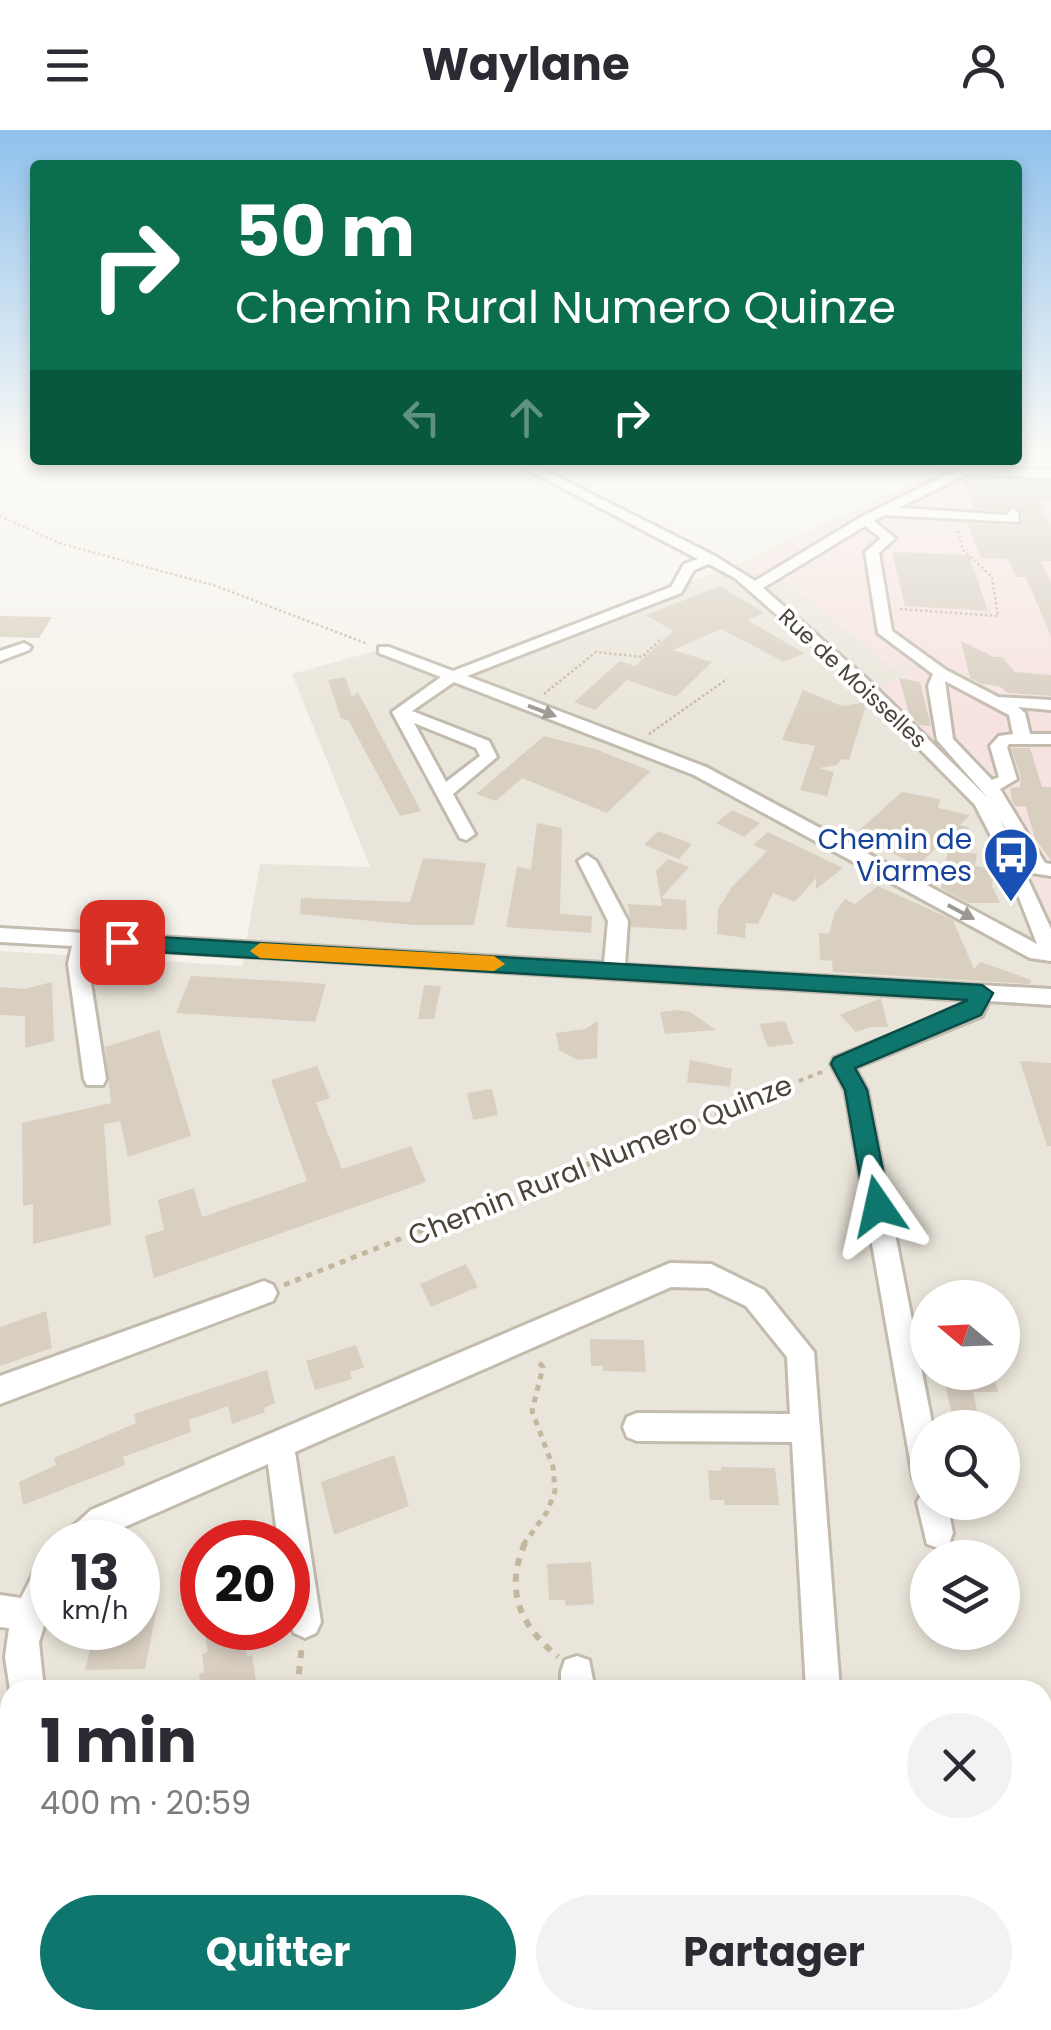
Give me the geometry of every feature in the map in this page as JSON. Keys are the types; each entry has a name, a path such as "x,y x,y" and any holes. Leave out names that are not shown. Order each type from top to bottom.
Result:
{"street":[{"name":"Rue de Moisselles","path":"681,544 755,586 863,683 983,803 1016,867 1051,954"},
{"path":"755,586 828,544"},
{"path":"882,544 872,552 885,633 941,673 1017,713 1022,736"},
{"path":"400,712 451,676 676,590 689,568 710,558"},
{"path":"0,656 24,647"},
{"path":"384,650 700,771 970,918 1038,952 1051,954"},
{"path":"941,673 936,686 945,740 990,787 1039,870 1051,870"},
{"path":"992,700 1051,704"},
{"path":"400,712 466,834"},
{"path":"400,712 482,745 489,757 444,792"},
{"path":"990,787 1008,779 998,746 1006,739 1051,739"},
{"path":"587,861 618,921 614,970"},
{"path":"0,935 1051,998"},
{"path":"84,940 78,964 95,1079"},
{"path":"916,1410 856,1090 842,1064 974,1010 982,993"},
{"path":"104,1520 670,1275 711,1276 755,1298 800,1352 822,1680"},
{"path":"0,1390 264,1293"},
{"path":"636,1427 806,1428"},
{"path":"280,1445 291,1520"},
{"path":"935,1520 938,1533"},
{"path":"24,1680 13,1613 30,1594"}],"path":[{"path":"62,544 216,586 384,650"},
{"path":"901,619 900,609 998,616 992,577 983,572 975,554 964,550 962,544"},
{"path":"530,706 596,652 642,657 662,638"},
{"path":"633,745 728,679"},
{"name":"Chemin Rural Numero Quinze","path":"264,1293 842,1064"},
{"path":"519,1338 543,1367 532,1410 539,1437 554,1461 555,1496 524,1544 515,1573 516,1607 530,1636 577,1680"},
{"path":"298,1680 302,1650"}],"shaded area":[{"path":"782,544 1051,544 1051,1680 0,1680 0,951 242,966 260,864 370,867 292,674 389,647 450,670 738,564"},
{"path":"795,544 1051,544 1051,923 1032,875 989,794 880,688 917,669 909,663 892,668 791,585 771,575 756,575 746,568"}],"building":[{"path":"975,544 1051,544 1051,561 1041,561 1051,583 1051,637 1026,577 1016,577 1008,559 981,558"},
{"path":"892,552 969,555 988,611 905,606"},
{"path":"720,586 765,613 747,620 804,653 784,662 721,629 673,650 712,662 676,697 627,680 595,710 574,702 620,661 635,666 673,631 646,615"},
{"path":"0,616 52,617 39,638 0,637"},
{"path":"961,641 1002,657 1015,672 1051,675 1051,696 1008,693 999,686 970,678"},
{"path":"345,677 352,697 358,692 421,811 400,816 349,721 341,718 328,680"},
{"path":"899,678 920,682 931,726 919,725 910,716"},
{"path":"803,690 842,706 867,702 849,760 841,759 837,765 819,768 834,772 827,796 800,790 815,746 782,740"},
{"path":"544,736 595,749 651,771 607,813 522,778 496,801 476,794"},
{"path":"1011,748 1030,748 1042,787 1051,787 1051,860 1035,839 1026,807 1015,806 1012,801 1010,788 1020,787 1021,778"},
{"path":"902,792 940,799 938,808 970,815 960,825 969,827 965,852 977,854 975,866 994,870 992,886 1000,903 968,903 941,888 951,834 917,866 856,833"},
{"path":"732,810 760,823 744,837 716,823"},
{"path":"537,823 562,828 560,914 592,916 591,933 506,927 517,867 531,869"},
{"path":"658,831 692,844 679,859 644,845"},
{"path":"768,832 843,868 816,889 816,878 795,902 773,893 758,924 746,923 745,938 717,934 718,909 732,887 767,851 753,845"},
{"path":"423,858 486,863 474,925 413,925 300,914 301,898 410,902"},
{"path":"668,859 689,867 661,898 686,900 687,930 631,927 628,904 662,906 656,871"},
{"path":"878,886 953,920 974,969 981,962 1031,980 1030,984 833,972 832,961 820,960 819,933 829,934 834,914 845,899 855,904"},
{"path":"191,976 326,984 315,1022 176,1013"},
{"path":"52,982 54,1041 25,1048 25,1016 0,1015 0,987 24,989"},
{"path":"424,985 441,986 434,1019 418,1019"},
{"path":"881,998 888,1027 856,1032 840,1015"},
{"path":"660,1012 690,1012 716,1030 665,1034"},
{"path":"598,1021 597,1058 578,1060 559,1050 556,1033 585,1029"},
{"path":"785,1021 794,1044 768,1047 759,1024"},
{"path":"159,1030 191,1136 128,1157 120,1121 104,1124 111,1225 33,1244 33,1204 23,1206 22,1123 111,1103 105,1047"},
{"path":"690,1060 732,1069 730,1087 687,1082"},
{"path":"1020,1061 1051,1063 1051,1146 1047,1146"},
{"path":"317,1066 330,1098 316,1103 342,1169 411,1146 426,1182 154,1278 145,1236 164,1230 158,1200 194,1188 202,1217 307,1181 271,1080"},
{"path":"492,1089 498,1115 473,1120 467,1093"},
{"path":"466,1264 478,1287 431,1307 420,1284"},
{"path":"46,1311 52,1348 0,1366 0,1327"},
{"path":"590,1339 644,1340 646,1372 603,1371 603,1366 591,1366"},
{"path":"356,1345 364,1367 350,1372 352,1379 315,1390 306,1361"},
{"path":"267,1370 275,1403 264,1408 265,1412 232,1424 228,1406 189,1420 191,1432 123,1457 125,1465 23,1505 19,1482 56,1465 54,1458 136,1423 134,1414"},
{"path":"946,1390 998,1390 973,1392 977,1410 951,1410"},
{"path":"394,1455 409,1506 334,1535 321,1482"},
{"path":"721,1467 775,1468 779,1505 725,1505 724,1500 710,1500 708,1470 721,1471"},
{"path":"591,1562 594,1604 566,1606 565,1600 549,1600 547,1564"},
{"path":"90,1650 149,1650 145,1669 85,1670"},
{"path":"208,1650 246,1650 247,1657 252,1655 256,1680 200,1680 199,1674 204,1672 202,1654"}],"slow traffic":[{"path":"260,951 494,964"}],"place":[{"name":"Chemin de Viarmes","path":"1011,904"}],"route":[{"path":"122,942 982,993 974,1010 842,1064 856,1090 878,1206"}]}
